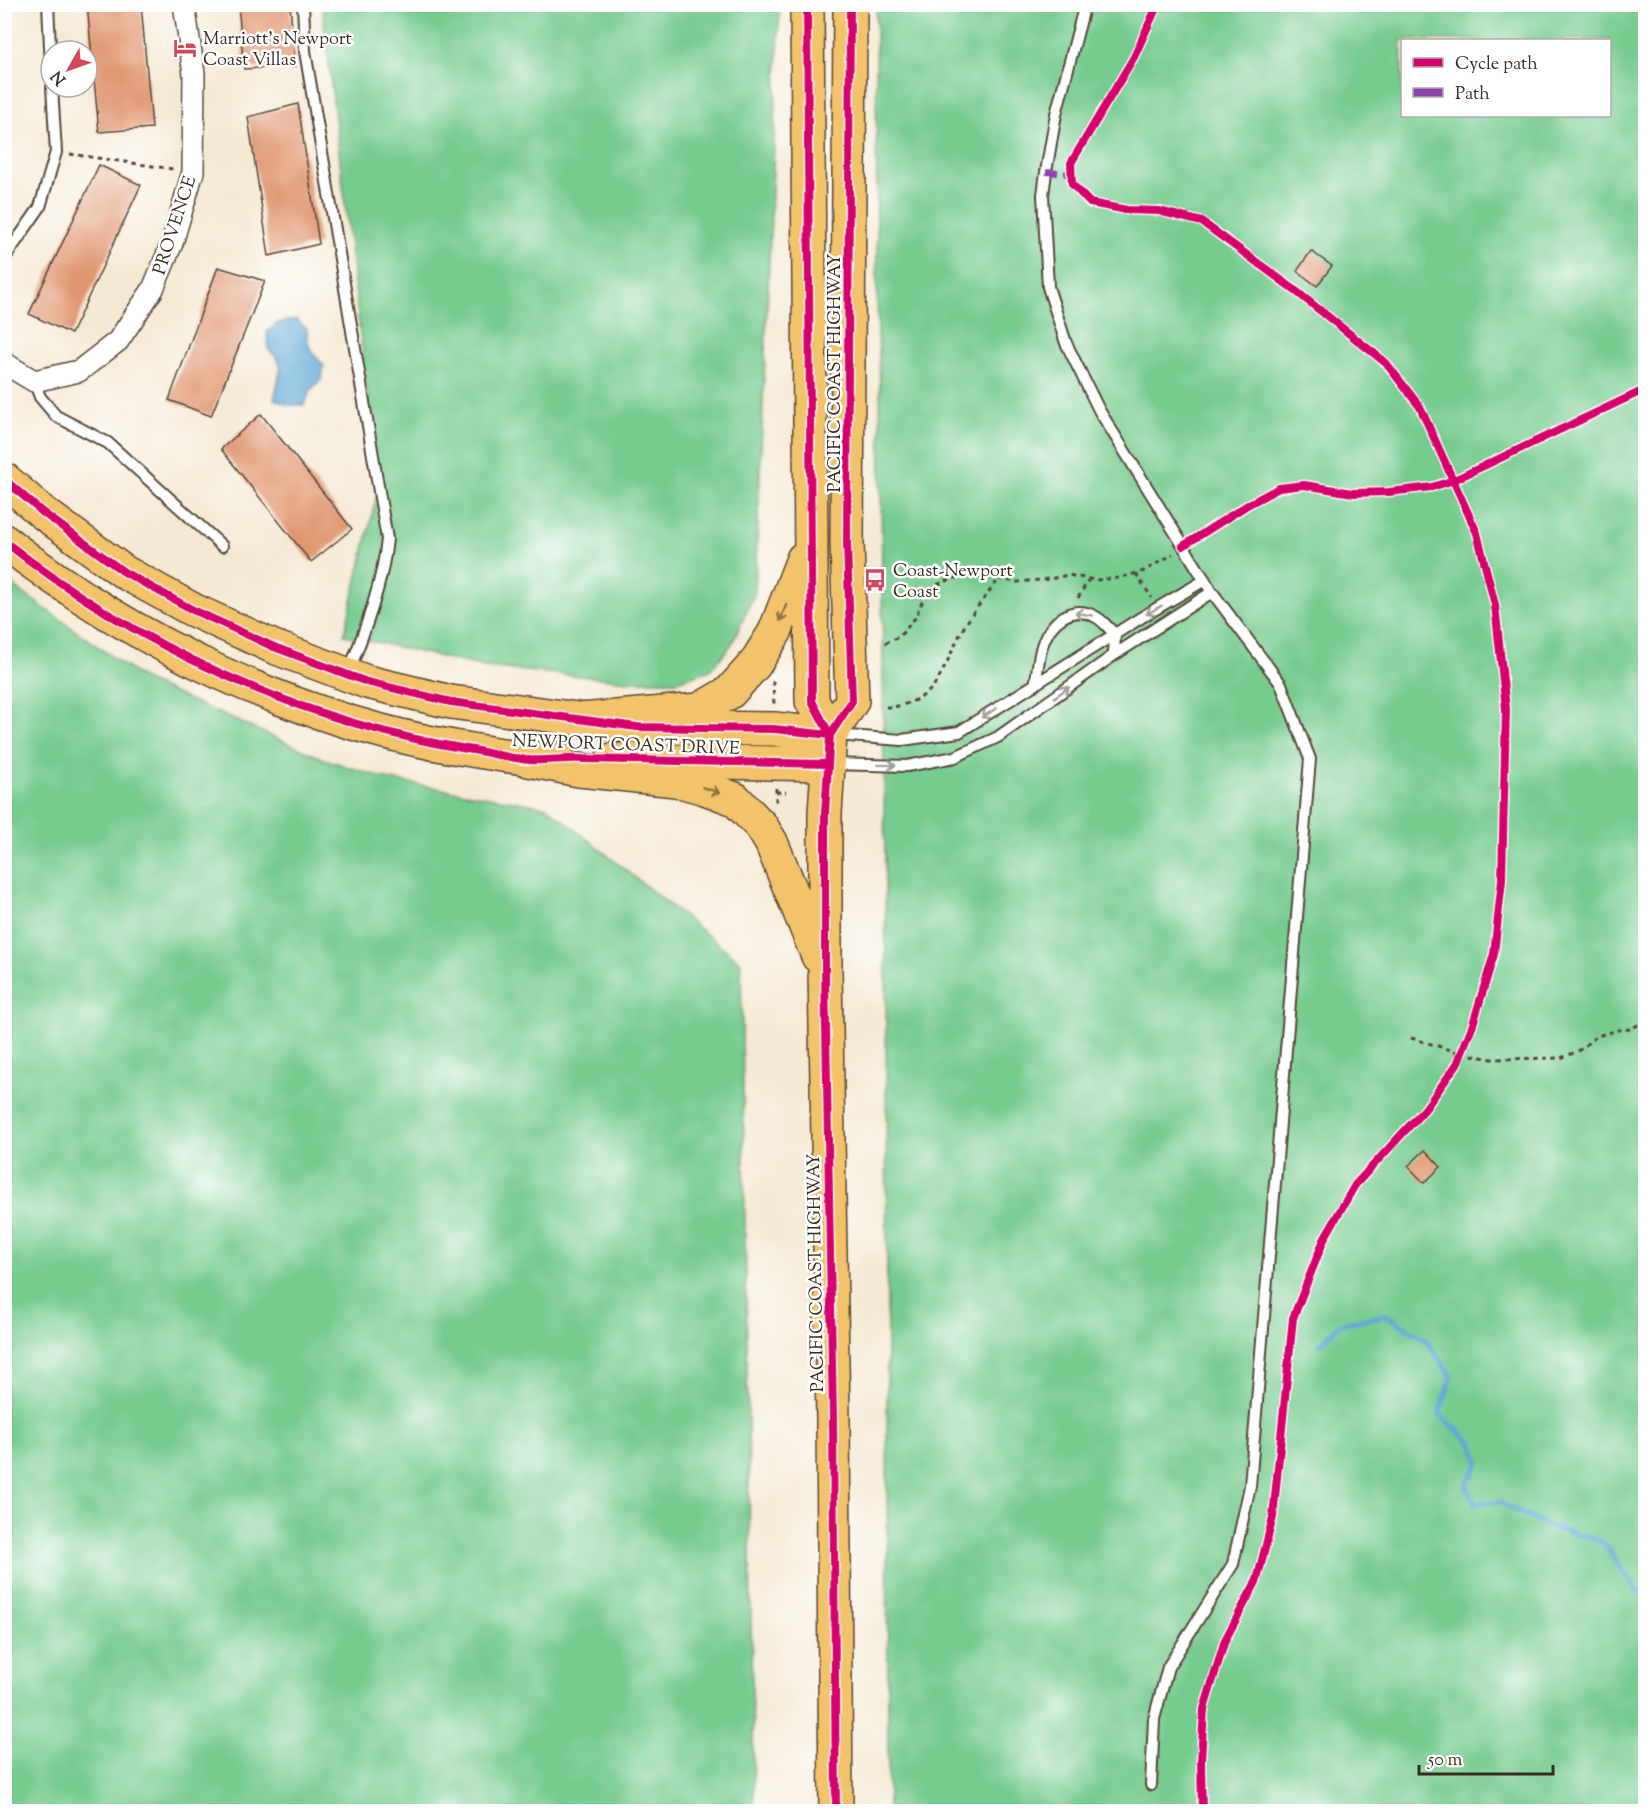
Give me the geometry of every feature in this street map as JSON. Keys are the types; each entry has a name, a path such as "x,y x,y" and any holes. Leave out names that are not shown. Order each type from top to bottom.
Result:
{"main road":[{"name":"PACIFIC COAST HIGHWAY","path":"807,4 812,700 829,749"},
{"name":"PACIFIC COAST HIGHWAY","path":"836,1812 825,813 829,749 852,701 848,543 850,4"},
{"name":"NEWPORT COAST DRIVE","path":"4,479 42,512 124,572 194,610 274,648 367,682 451,702 637,727 774,729 829,749"},
{"path":"581,720 699,710 730,692 755,664 775,632 810,538"},
{"name":"NEWPORT COAST DRIVE","path":"4,541 43,572 100,610 157,642 275,696 336,719 428,742 529,760 829,749"},
{"path":"529,760 579,770 676,780 735,799 760,825 771,842 825,971"}],"street":[{"name":"PROVENCE","path":"34,381 79,371 118,341 153,289 172,243 193,172 194,74 184,4"},
{"path":"4,363 34,381"}],"lane":[{"path":"48,4 50,39"},
{"path":"303,4 305,51 387,539 385,557 373,599 348,675"},
{"path":"1085,4 1056,114 1046,172 1043,195 1048,287 1066,343 1099,410 1212,592 1281,684 1310,759 1250,1486 1233,1564 1168,1667 1154,1719 1151,1785"},
{"path":"4,259 40,207 56,152 53,99"},
{"path":"34,381 40,397 56,416 108,443 222,546"},
{"path":"829,749 959,732 1114,634 1205,580"},
{"path":"829,749 907,766 955,757 998,737 1114,655 1212,592"},
{"path":"1035,685 1042,645 1049,629 1062,617 1076,612 1096,616 1114,634 1114,655"}],"path":[{"path":"56,152 193,172"},
{"path":"885,643 900,637 915,618 924,598 936,585 954,578 982,576 1017,582 1068,575 1095,580 1119,578 1136,574 1184,546"},
{"path":"1136,574 1158,608"},
{"path":"886,707 894,707 911,701 927,693 935,685 963,628 999,579"},
{"path":"1076,612 1077,601 1089,579"},
{"path":"773,676 774,712"},
{"path":"776,785 776,808"},
{"path":"776,792 786,792"},
{"path":"1411,1038 1461,1053 1492,1059 1561,1058 1578,1051 1597,1036 1631,1029 1646,1020"},
{"path":"1457,1064 1465,1044"}],"green space":[{"path":"322,5 780,5 755,592 732,644 710,670 677,681 630,681 485,667 344,635 378,490"},
{"path":"876,5 1645,5 1645,1811 888,1811 886,976 877,298"},
{"path":"5,580 146,681 324,759 390,780 547,807 741,962 754,1811 5,1811"}],"water":[{"path":"296,319 307,329 311,349 324,365 322,379 311,390 304,405 288,405 274,399 281,367 277,358 268,349 267,332 278,323"}],"building":[{"path":"87,4 141,4 152,128 99,132 96,99 99,99 99,39 90,39"},
{"path":"238,4 290,4 295,66 244,69"},
{"path":"298,104 319,244 269,256 248,117"},
{"path":"99,165 141,185 71,334 29,314"},
{"path":"1311,251 1332,266 1317,286 1297,271"},
{"path":"218,267 265,281 211,416 169,400"},
{"path":"261,414 352,529 311,562 221,449"},
{"path":"1425,1150 1441,1167 1424,1183 1408,1166"}],"waterway":[{"path":"1320,1345 1340,1324 1386,1315 1425,1339 1452,1377 1439,1414 1472,1443 1479,1462 1466,1485 1475,1503 1499,1502 1548,1526 1603,1542 1636,1590 1646,1594"}],"marked path":[{"path":"1046,172 1071,174"}],"cycle path":[{"path":"807,4 812,701 830,735"},
{"path":"836,1812 825,813 830,735 852,701 847,543 850,4"},
{"path":"1158,4 1134,57 1071,163 1072,184 1090,203 1127,210 1159,211 1202,222 1292,288 1386,363 1420,407 1477,533 1495,605 1506,709 1502,880 1494,954 1473,1024 1457,1064 1425,1109 1355,1185 1325,1237 1293,1318 1273,1517 1257,1580 1225,1640 1204,1709 1201,1761 1202,1812"},
{"path":"1183,546 1249,504 1279,488 1304,485 1353,493 1389,492 1432,487 1454,480 1646,389"},
{"path":"4,479 42,512 124,572 193,610 274,647 367,682 451,702 637,727 774,729 830,735"},
{"path":"4,541 55,579 109,614 165,646 282,699 343,720 404,736 529,760 828,764"}],"place":[{"name":"Marriott's Newport Coast Villas","path":"185,48"},
{"name":"Coast-Newport Coast","path":"875,580"}]}
